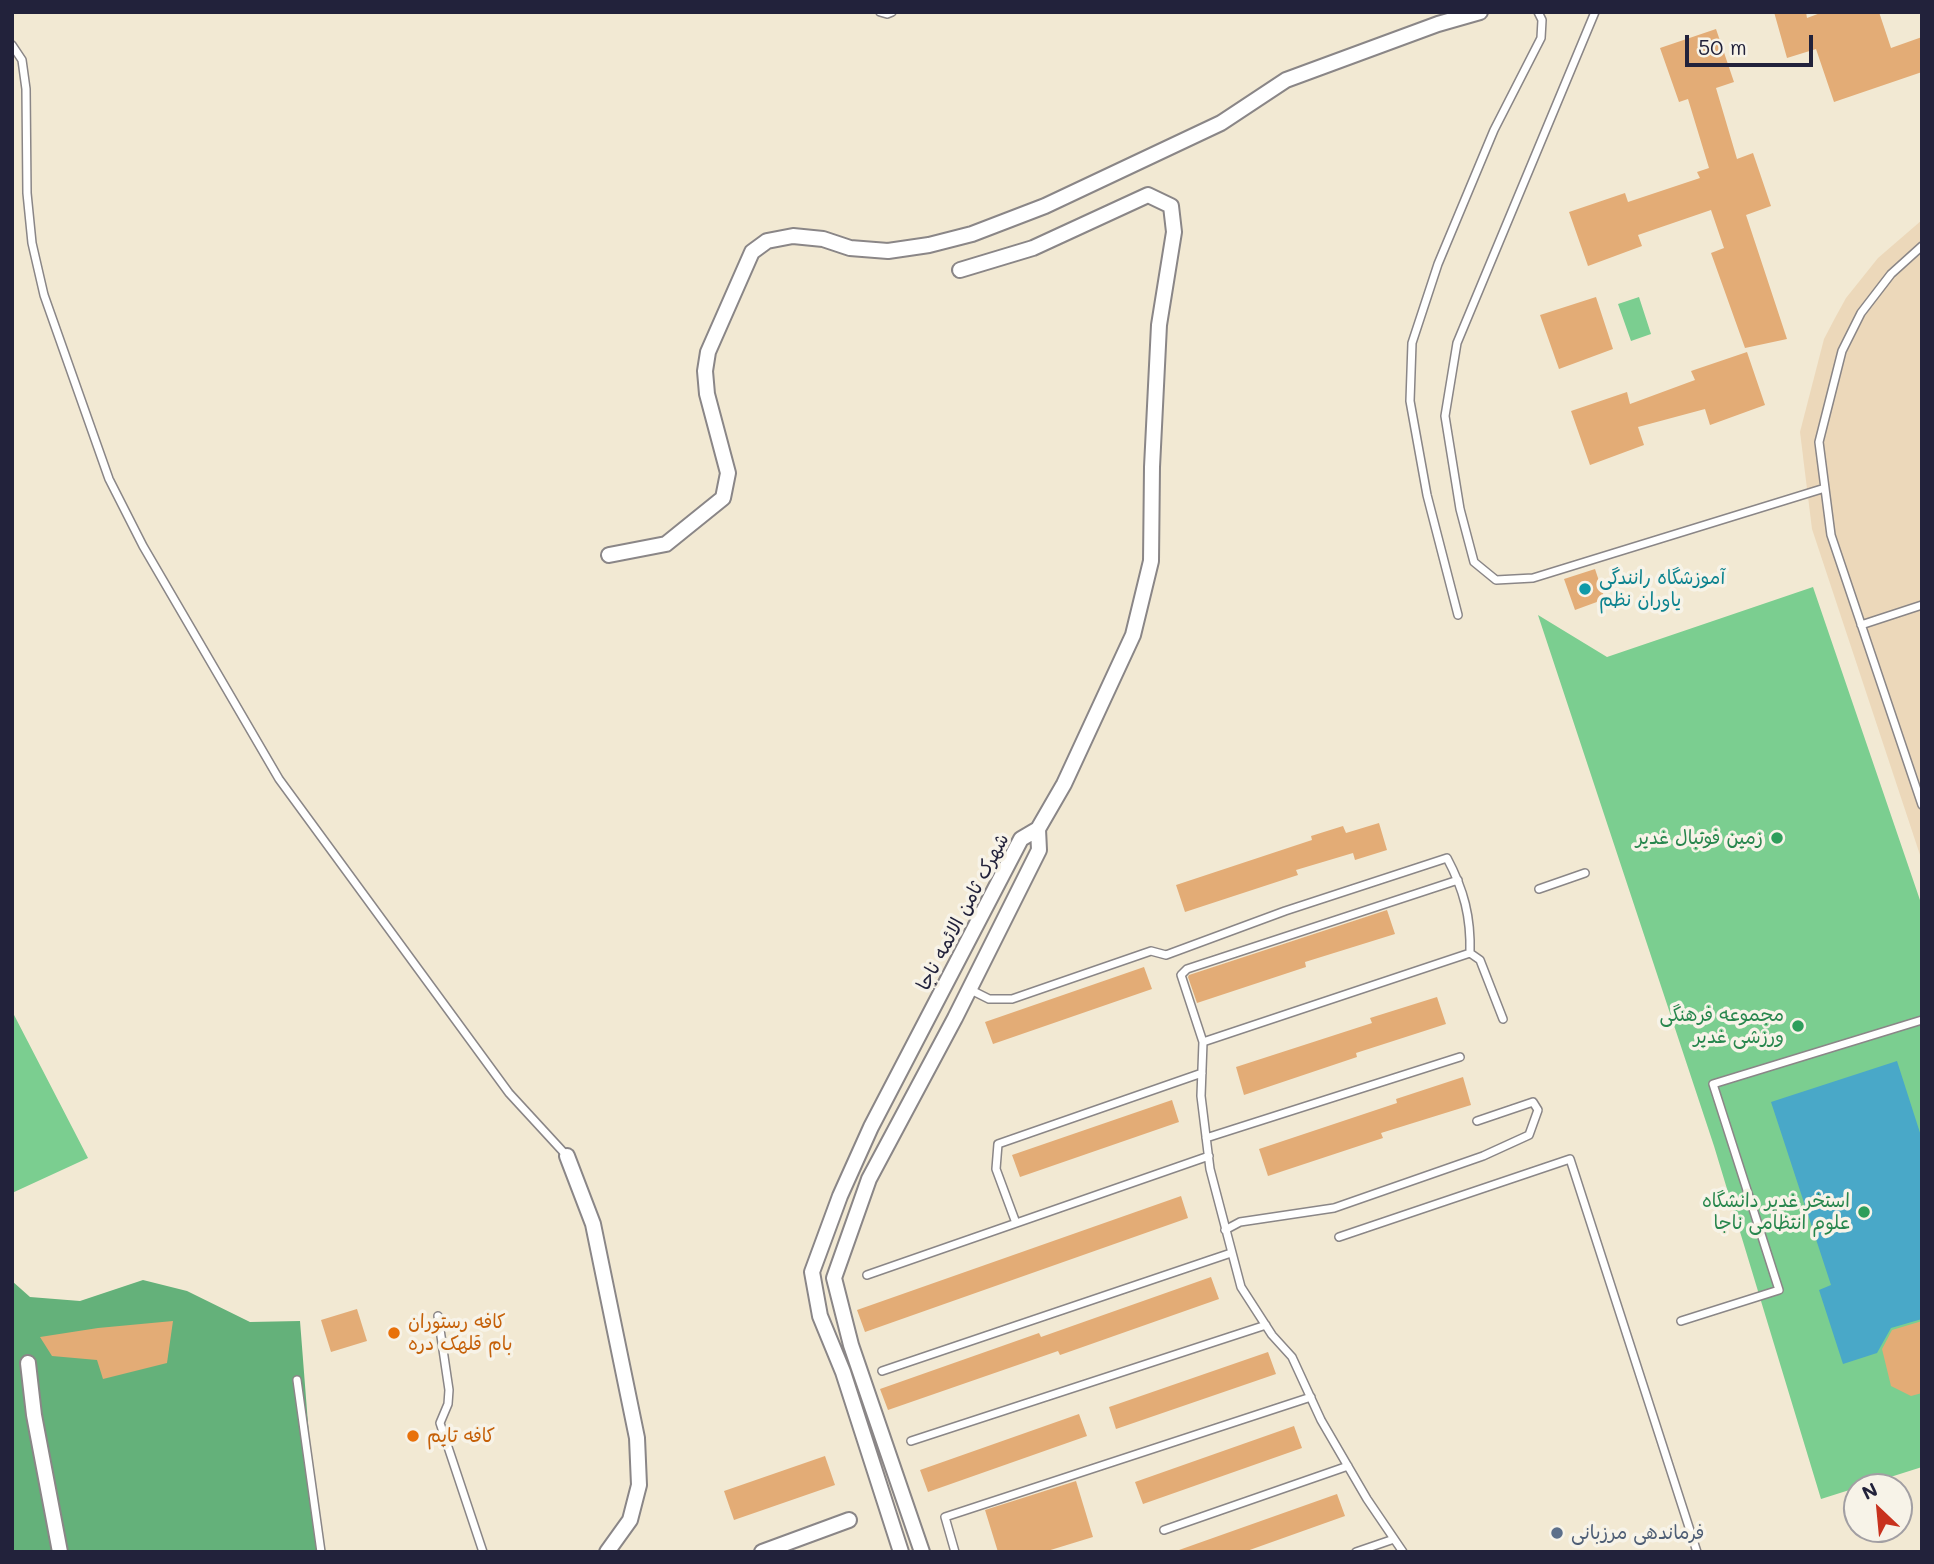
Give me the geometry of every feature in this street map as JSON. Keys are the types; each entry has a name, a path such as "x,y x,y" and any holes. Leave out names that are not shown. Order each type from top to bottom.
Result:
{"street":[{"path":"609,555 666,544 723,498 728,473 707,394 705,371 708,352 752,251 767,241 793,236 822,239 850,248 888,251 929,245 972,234 1045,206 1221,123 1286,80 1438,24 1480,12"},
{"path":"960,270 1033,248 1148,195 1171,206 1174,232 1159,325 1152,467 1151,561 1133,635 1064,784 1038,829"},
{"name":"شهرک ثامن الائمه ناجا","path":"901,1552 839,1364 820,1316 812,1272 871,1127 1021,839 1038,829 1039,850 865,1192 834,1278 855,1357 922,1552"},
{"path":"947,979 969,989"},
{"path":"567,1156 593,1224 638,1438 639,1485 630,1520 607,1552"},
{"path":"846,1183 865,1192"},
{"path":"839,1364 855,1357"},
{"path":"28,1363 34,1415 60,1552"},
{"path":"762,1552 849,1520"}],"lane":[{"path":"880,12 891,12"},
{"path":"1458,615 1427,495 1410,401 1412,343 1438,264 1494,131 1541,38 1542,20 1538,12"},
{"path":"1595,12 1457,344 1445,416 1460,509 1474,562 1496,580 1533,578 1825,488"},
{"path":"12,45 22,60 26,89 27,193 32,243 44,295 109,479 143,546 279,779 509,1093 567,1156"},
{"path":"1922,246 1891,274 1861,313 1842,351 1819,442 1831,535 1922,805"},
{"path":"1861,625 1922,605"},
{"path":"969,989 989,999 1012,999 1151,951 1166,955 1285,911 1447,858 1466,900 1471,928 1469,953"},
{"path":"1539,889 1585,873"},
{"path":"1403,1552 1348,1466 1292,1357 1266,1325 1241,1287 1225,1230 1206,1138 1201,1096 1203,1042 1181,975 1187,968 1458,880"},
{"path":"1469,953 1480,960 1503,1019"},
{"path":"1203,1042 1469,953"},
{"path":"1681,1321 1779,1290 1713,1084 1922,1020"},
{"path":"1206,1138 1460,1057"},
{"path":"1016,1223 996,1169 998,1144 1202,1073"},
{"path":"1225,1230 1240,1222 1334,1208 1483,1156 1529,1135 1538,1111 1532,1102 1477,1121"},
{"path":"867,1275 1209,1156"},
{"path":"1339,1237 1570,1158 1697,1552"},
{"path":"881,1371 1231,1253"},
{"path":"438,1316 449,1390 448,1404 440,1423 483,1552"},
{"path":"911,1441 1266,1325"},
{"path":"297,1380 321,1552"},
{"path":"955,1552 945,1517 1311,1397"},
{"path":"1164,1530 1348,1466"},
{"path":"1356,1552 1394,1539"}],"shaded area":[{"path":"1922,220 1922,861 1812,529 1800,432 1824,339 1846,298 1878,258"}],"green space":[{"path":"1639,297 1651,334 1631,341 1618,304"},
{"name":"مجموعه فرهنگی ورزشی غدیر","path":"1813,587 1922,906 1922,1467 1903,1473 1843,1473 1843,1492 1821,1499 1714,1146 1538,615 1607,657"},
{"path":"12,1011 88,1158 12,1193"},
{"path":"143,1280 187,1291 250,1322 300,1321 318,1552 12,1552 12,1281 30,1297 80,1301"}],"water":[{"name":"استخر غدیر دانشگاه علوم انتظامی ناجا","path":"1897,1061 1922,1139 1922,1319 1891,1328 1877,1353 1843,1364 1819,1290 1831,1285 1771,1102"}],"building":[{"path":"1774,12 1806,12 1807,18 1823,12 1879,12 1891,48 1922,37 1922,72 1834,102 1816,49 1787,58"},
{"path":"1716,29 1734,82 1716,88 1737,159 1753,153 1771,206 1746,215 1787,339 1745,348 1711,253 1724,248 1711,210 1638,235 1642,246 1588,266 1569,212 1625,193 1628,202 1700,178 1697,172 1709,168 1688,99 1679,102 1660,48"},
{"path":"1596,297 1613,349 1559,369 1540,315"},
{"path":"1747,352 1765,405 1710,425 1705,409 1638,427 1644,445 1590,465 1571,411 1627,392 1630,404 1695,380 1691,371"},
{"name":"آموزشگاه رانندگی یاوران نظم","path":"1595,569 1605,599 1575,610 1564,579"},
{"path":"1379,823 1387,850 1355,860 1353,853 1296,870 1298,875 1185,912 1176,885 1312,840 1311,836 1343,826 1346,833"},
{"path":"1387,910 1395,934 1305,962 1306,967 1197,1003 1189,975"},
{"path":"1144,967 1152,989 993,1044 985,1022"},
{"path":"1437,997 1446,1024 1356,1053 1357,1057 1244,1095 1236,1067 1372,1023 1370,1018"},
{"path":"1463,1077 1471,1105 1381,1133 1383,1138 1268,1176 1259,1149 1397,1103 1396,1099"},
{"path":"1172,1100 1179,1122 1020,1177 1012,1155"},
{"path":"1181,1196 1188,1218 865,1332 857,1310"},
{"path":"1211,1277 1219,1299 1060,1355 1058,1351 888,1410 880,1389 1039,1333 1041,1337"},
{"path":"357,1309 367,1341 331,1352 321,1320"},
{"path":"173,1321 167,1363 103,1379 97,1360 52,1356 40,1337 98,1328"},
{"path":"1922,1321 1922,1393 1911,1396 1891,1386 1882,1349 1892,1330"},
{"path":"1268,1352 1276,1374 1116,1429 1109,1407"},
{"path":"1079,1414 1087,1436 928,1492 920,1470"},
{"path":"1294,1426 1302,1448 1143,1504 1135,1482"},
{"path":"825,1456 835,1485 734,1520 724,1491"},
{"path":"1076,1481 1093,1537 1044,1552 998,1552 985,1510"},
{"path":"1337,1494 1345,1516 1244,1552 1179,1552 1179,1550"}],"place":[{"name":"آموزشگاه رانندگی یاوران نظم","path":"1585,589"},
{"name":"زمین فوتبال غدیر","path":"1777,838"},
{"name":"مجموعه فرهنگی ورزشی غدیر","path":"1798,1026"},
{"name":"استخر غدیر دانشگاه علوم انتظامی ناجا","path":"1864,1212"},
{"name":"کافه رستوران بام قلهک دره","path":"394,1333"},
{"name":"کافه تایم","path":"413,1436"},
{"name":"فرماندهی مرزبانی","path":"1557,1533"}]}
